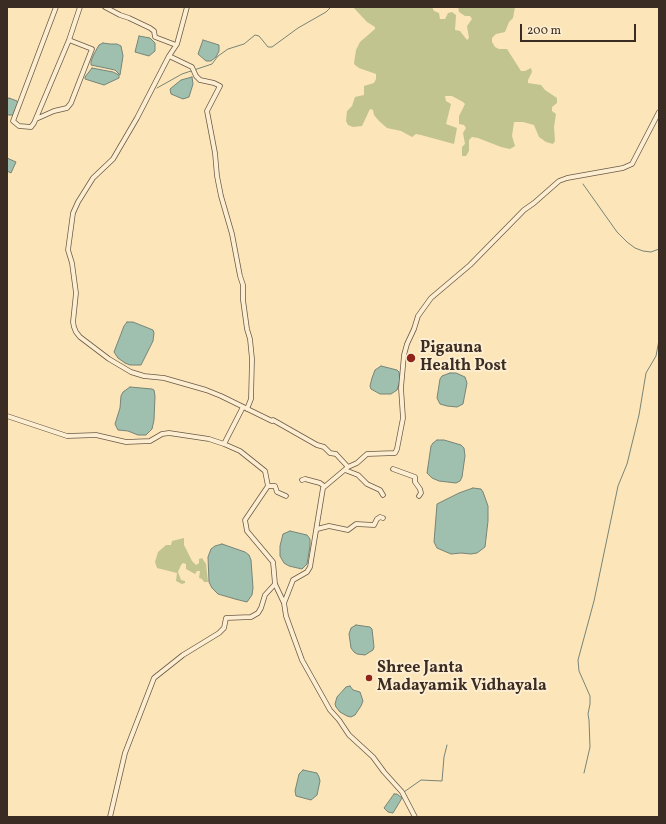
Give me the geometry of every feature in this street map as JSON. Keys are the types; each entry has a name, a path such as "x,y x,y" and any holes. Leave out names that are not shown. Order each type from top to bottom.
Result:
{"street":[{"path":"56,7 13,121 19,126 31,127 36,119 54,111 67,108 71,103 92,49 69,40"},
{"path":"34,123 69,40 80,7"},
{"path":"105,7 150,28 154,31 155,37 176,45"},
{"path":"188,7 176,45 147,99 113,159 93,178 73,213 68,250 72,263 76,293 73,324 76,332 80,337 109,359 131,372 144,376 164,378 206,390 272,421 273,420 317,445 324,447 330,453 336,454 346,469 358,475 367,484 380,490 383,495"},
{"path":"169,56 192,67 196,76 200,80 220,86 207,111 221,196 232,234 240,276 243,284 247,329 250,339 252,359 251,399 224,444"},
{"path":"284,603 293,580 307,572 310,567 317,529 321,494 324,486 346,469 357,463 367,454 395,453 403,418 401,388 404,355 418,316 431,298 470,265 524,210 559,181 567,178 623,168 632,164 659,112"},
{"path":"7,416 67,436 96,436 126,442 150,442 162,434 170,432 209,439 240,451 262,468 265,471 268,486 245,520 247,531 273,562 275,584 284,603 286,616 302,660 330,710 349,735 373,756 384,772 402,792 415,817"},
{"path":"393,469 415,477 415,482 421,493 419,496"},
{"path":"302,480 305,479 320,483 324,486"},
{"path":"268,486 275,486 277,492 286,496"},
{"path":"317,529 329,526 348,530 356,524 374,525 377,519 380,517 383,518"},
{"path":"110,817 125,753 154,678 183,655 219,633 224,628 226,618 251,617 258,613 265,595 275,584"}],"green space":[{"path":"353,7 432,7 434,11 439,13 440,19 445,19 448,13 452,12 456,15 455,30 460,31 467,40 469,38 467,26 472,19 470,16 465,16 459,12 458,7 515,7 513,18 509,22 505,32 496,34 492,38 492,42 495,47 499,49 507,49 521,71 531,68 532,72 528,83 541,85 545,90 557,98 557,103 552,107 552,111 556,114 554,127 555,141 553,144 546,142 539,137 534,125 523,122 514,122 512,136 515,146 510,149 472,137 469,140 469,151 466,156 462,156 462,147 465,144 463,133 466,128 464,125 459,124 459,116 465,104 452,96 445,96 446,101 451,104 446,124 457,128 454,144 416,134 412,137 401,131 387,128 374,115 373,110 370,109 362,126 353,127 348,125 346,121 347,111 352,106 355,97 364,95 364,86 374,83 376,79 376,74 359,68 354,63 356,50 360,42 375,29 375,27 367,22"},
{"path":"184,538 184,545 192,561 196,565 199,563 199,559 202,558 206,564 208,582 204,582 199,578 200,571 197,571 195,574 186,569 186,564 183,563 178,572 181,580 185,581 185,583 182,584 176,581 177,573 157,568 155,562 158,552 166,545 171,545 172,541"}],"shaded area":[{"path":"139,36 150,38 155,43 155,51 149,56 135,52"},
{"path":"203,40 219,45 219,51 216,57 211,61 206,61 198,54"},
{"path":"103,43 117,44 121,46 123,56 120,75 115,70 91,65 94,54 99,45"},
{"path":"92,68 113,72 119,75 119,78 104,85 85,79"},
{"path":"192,77 193,84 189,97 183,99 171,94 170,89 181,80"},
{"path":"9,98 17,101 18,103 15,115 7,115 7,100"},
{"path":"7,158 16,162 11,173 7,171"},
{"path":"127,322 133,322 153,330 154,333 153,341 141,365 130,365 125,363 118,358 114,352"},
{"path":"381,366 397,370 399,372 400,381 397,390 391,394 380,394 371,389 370,386 375,370"},
{"path":"450,373 456,373 465,377 467,383 463,404 457,407 440,404 437,398 440,379 442,376"},
{"path":"130,387 154,390 154,420 152,429 146,435 138,435 128,431 118,430 115,424 120,408 121,396 123,392"},
{"path":"437,440 444,440 461,445 464,448 465,456 462,477 460,481 456,483 439,481 432,478 427,473 431,446"},
{"path":"473,488 481,489 488,506 485,547 477,553 471,554 451,554 437,548 434,542 437,504"},
{"path":"290,531 307,535 310,539 307,564 302,569 289,566 284,563 280,556 280,546 283,534"},
{"path":"222,544 245,552 249,555 251,560 253,588 252,595 247,602 218,594 209,582 208,557 211,549"},
{"path":"356,625 370,627 372,629 374,647 373,650 365,655 357,654 351,648 349,634 351,628"},
{"path":"350,686 353,690 360,692 363,701 355,715 351,717 340,712 335,704 337,697 346,687"},
{"path":"303,770 317,773 319,777 320,781 317,795 311,800 296,796 295,791 299,774"},
{"path":"394,794 397,794 402,798 393,813 388,812 384,808"}],"waterway":[{"path":"194,70 212,64 218,56 228,49 244,44 255,35 259,36 268,47 272,47 298,28 326,12 331,7"},
{"path":"157,88 182,74 191,71"},
{"path":"583,184 617,232 627,242 635,248 643,251 651,252 659,249"},
{"path":"584,773 590,747 588,714 590,696 579,671 578,660 594,601 618,486 627,464 639,415 646,373 656,356 659,340"},
{"path":"404,792 421,780 442,781 444,757 447,745"}],"place":[{"name":"Pigauna Health Post","path":"411,358"},
{"name":"Shree Janta Madayamik Vidhayala","path":"369,678"}]}
